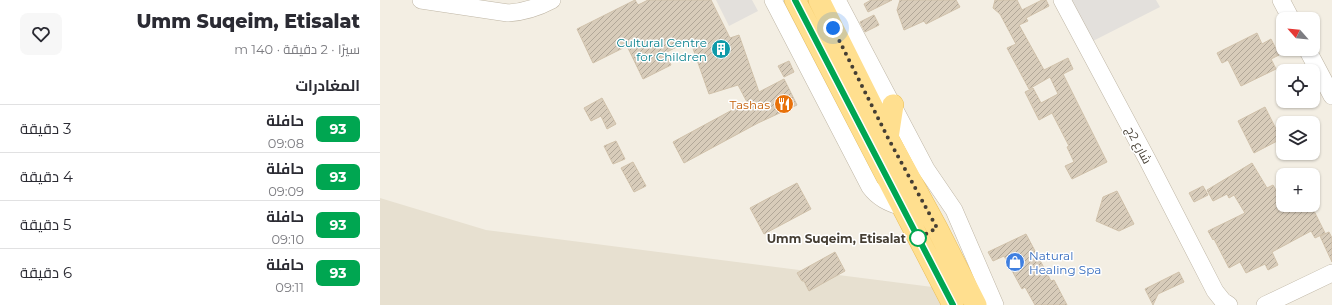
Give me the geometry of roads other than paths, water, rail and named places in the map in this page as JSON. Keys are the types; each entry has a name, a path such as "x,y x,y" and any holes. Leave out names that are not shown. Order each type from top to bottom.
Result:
{"main road":[{"path":"795,0 953,305"},
{"path":"819,0 888,138 937,228 976,305"},
{"path":"888,138 893,105"}],"street":[{"path":"422,0 508,13 534,9 552,0"},
{"path":"773,0 870,187 881,199 902,207"},
{"path":"837,0 926,169 954,210 995,305"},
{"name":"شارع 2ج","path":"1062,0 1147,159 1215,291 1223,301 1229,305"},
{"path":"1282,0 1288,12"},
{"path":"1311,56 1332,96"},
{"path":"1265,305 1332,273"}],"place":[{"name":"Cultural Centre for Children","path":"721,49"},
{"name":"Tashas","path":"784,104"},
{"name":"Umm Suqeim, Etisalat","path":"918,238"},
{"name":"Natural Healing Spa","path":"1015,262"}]}
